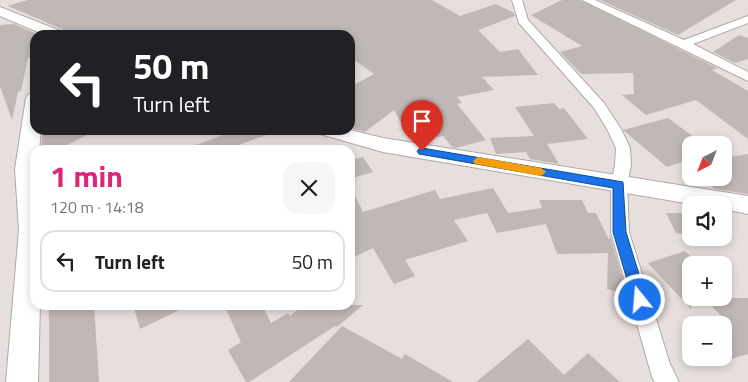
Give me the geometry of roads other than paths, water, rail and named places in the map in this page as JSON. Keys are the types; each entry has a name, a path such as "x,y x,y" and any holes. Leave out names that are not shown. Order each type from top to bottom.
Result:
{"street":[{"path":"517,0 523,21 599,106 614,129 622,148 623,165 619,185 620,232 660,369 668,382"},
{"path":"588,0 684,44 748,77"},
{"path":"0,11 46,30"},
{"path":"684,44 748,19"},
{"path":"30,135 26,169 30,218"},
{"path":"346,135 383,145 748,205"},
{"path":"22,382 30,247"}]}
